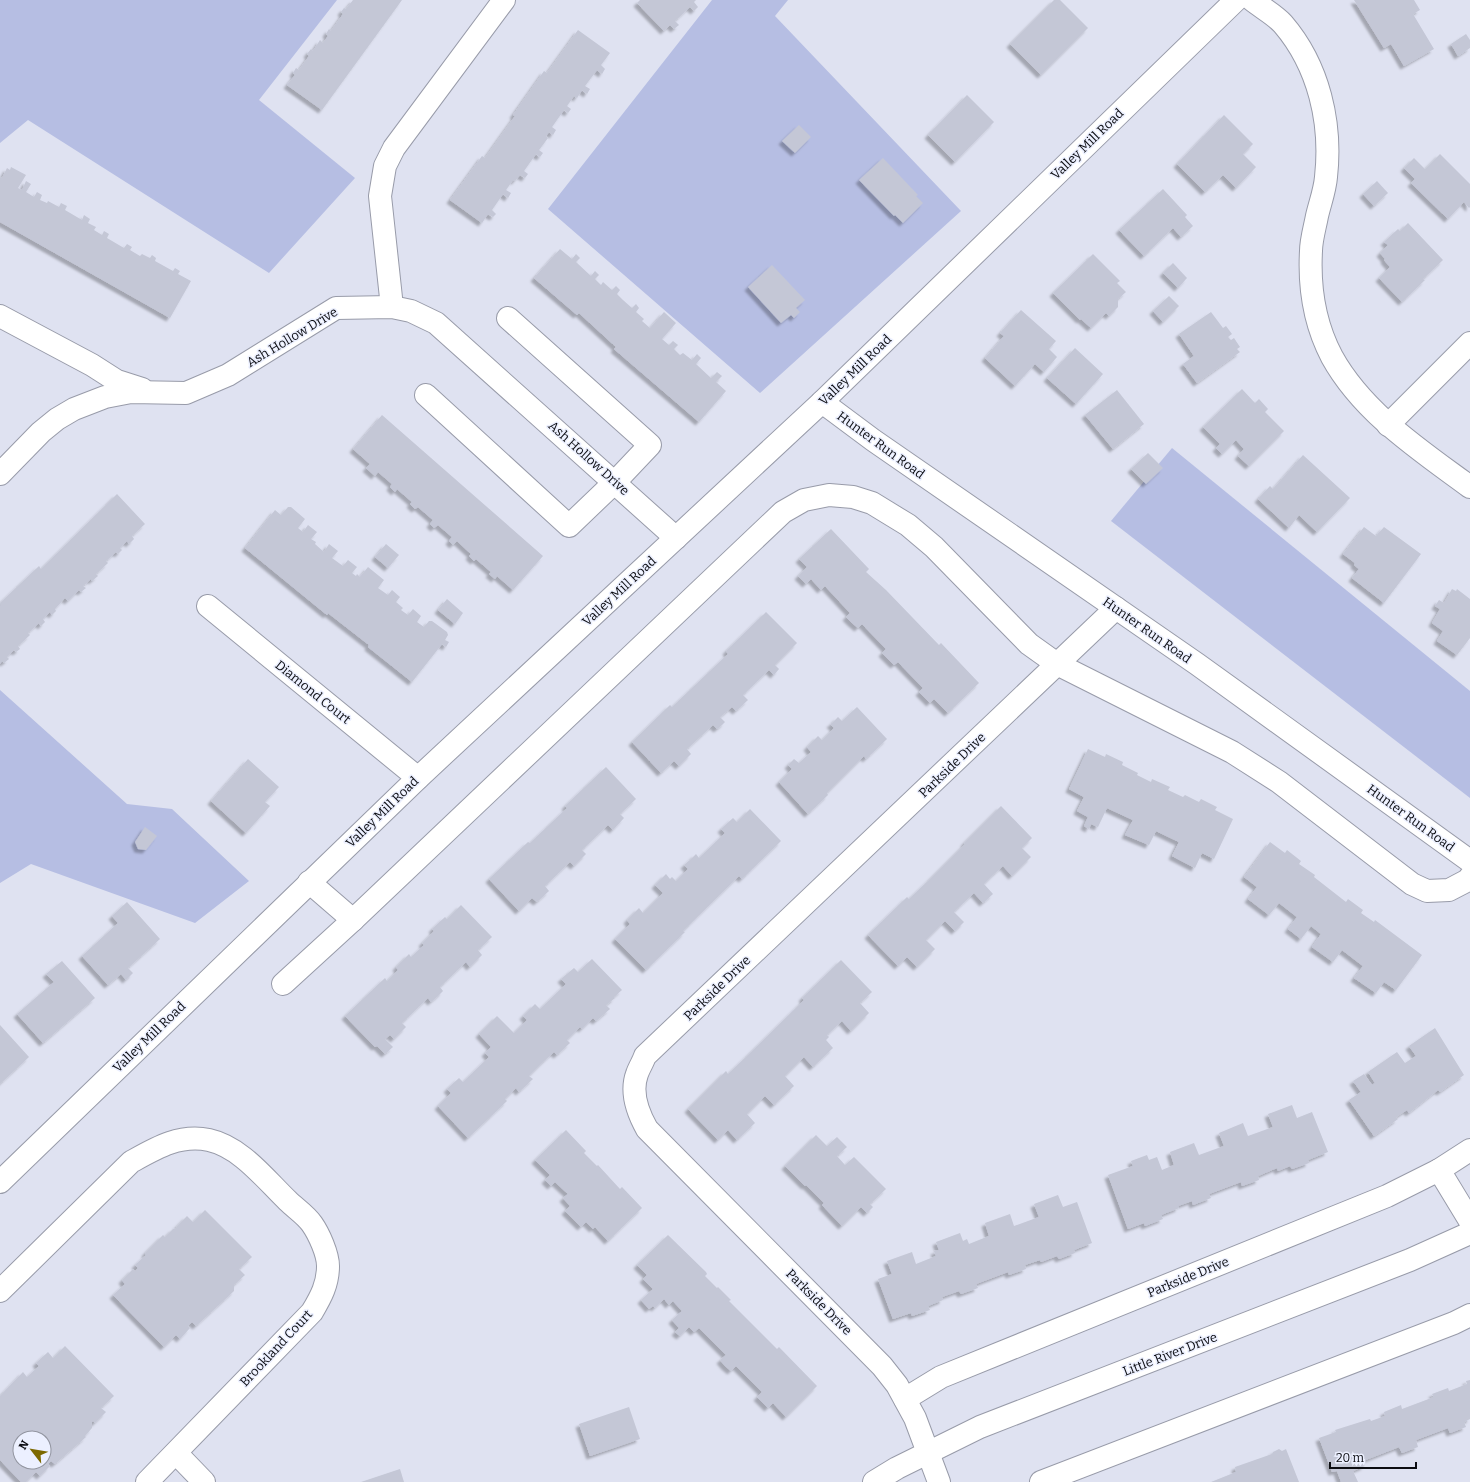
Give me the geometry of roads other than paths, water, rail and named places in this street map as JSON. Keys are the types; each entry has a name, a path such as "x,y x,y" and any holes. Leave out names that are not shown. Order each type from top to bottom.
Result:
{"street":[{"path":"392,307 380,196 385,166 394,148 504,0"},
{"name":"Valley Mill Road","path":"0,1182 418,778 822,402 1236,0"},
{"path":"1252,0 1282,23 1299,47 1316,79 1326,114 1328,150 1326,179 1317,215 1311,250 1311,287 1318,323 1332,356 1352,387 1388,425 1470,487"},
{"name":"Ash Hollow Drive","path":"0,474 41,432 56,419 74,409 105,397 131,392 169,394 186,393 228,376 336,308 392,307 411,311 436,322 676,538"},
{"path":"0,316 92,365 117,381 151,392"},
{"path":"426,395 569,526 615,482 650,445 508,318"},
{"path":"1388,425 1470,343"},
{"name":"Hunter Run Road","path":"822,402 873,440 1197,664 1470,861"},
{"path":"283,984 353,920 782,512 804,500 829,495 852,497 872,503 908,525 934,547 1029,644 1057,664 1232,752 1279,782 1417,886 1427,891 1449,890 1468,880 1470,877"},
{"name":"Diamond Court","path":"208,606 418,778"},
{"name":"Parkside Drive","path":"939,1482 905,1399 897,1385 882,1366 647,1129 639,1115 634,1095 637,1075 646,1056 1116,608"},
{"path":"309,882 353,920"},
{"name":"Brookland Court","path":"0,1291 131,1162 156,1148 179,1139 209,1140 229,1149 247,1162 312,1224 322,1244 328,1266 324,1292 312,1312 147,1482"},
{"name":"Parkside Drive","path":"905,1399 941,1378 1387,1196 1439,1170 1470,1150"},
{"path":"1439,1170 1470,1221"},
{"name":"Little River Drive","path":"874,1482 896,1468 980,1427 1410,1260 1470,1232"},
{"path":"1041,1482 1447,1326 1470,1315"},
{"path":"176,1453 204,1482"}]}
